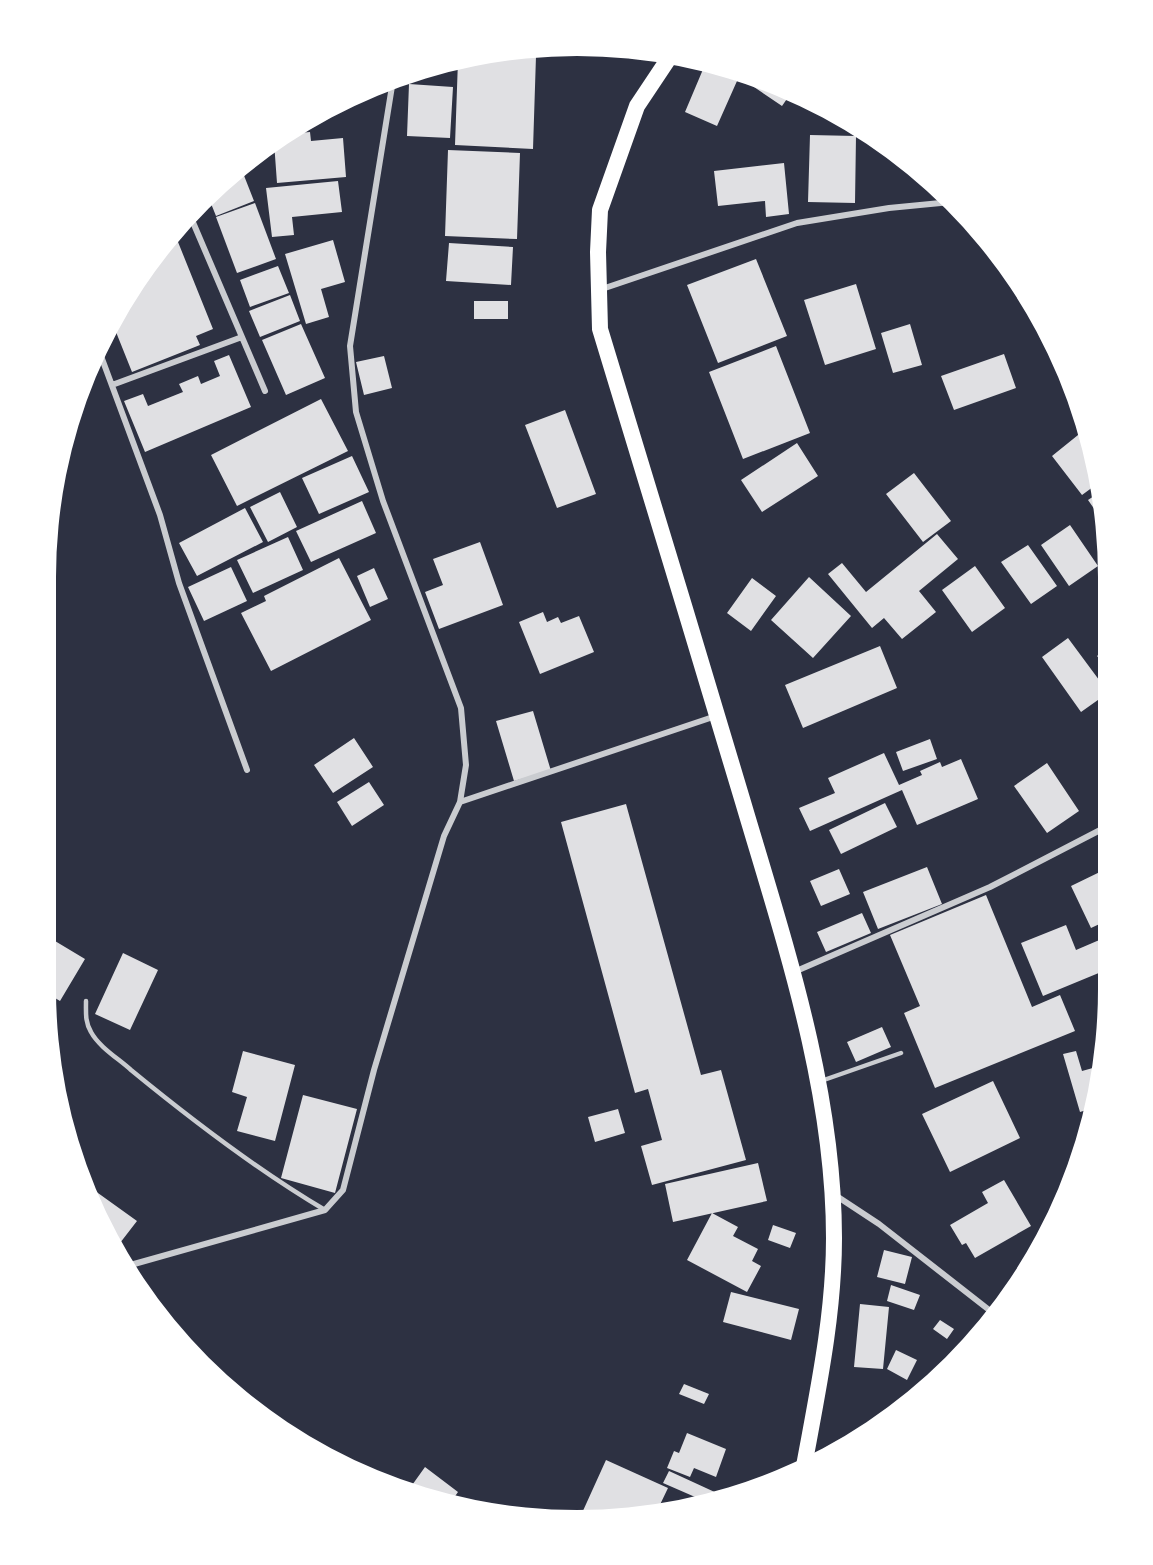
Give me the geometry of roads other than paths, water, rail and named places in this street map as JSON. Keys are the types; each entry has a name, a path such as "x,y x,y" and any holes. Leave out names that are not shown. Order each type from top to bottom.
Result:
{"highway":[{"path":"665,64 637,106 600,210 600,329 794,972 819,1082 832,1193 834,1240 828,1335 806,1457"}],"street":[{"path":"134,1264 325,1210 343,1190 374,1070 438,859 460,802 466,765 461,708 380,489 356,412 350,346 391,90"},
{"path":"599,290 797,223 889,208 940,203"},
{"path":"194,224 265,391"},
{"path":"112,385 242,337"},
{"path":"103,360 160,515 179,583 247,770"},
{"path":"460,802 594,759 717,715"},
{"path":"794,972 990,887 1098,831"},
{"path":"832,1193 879,1224 988,1309"}],"lane":[{"path":"86,1001 85,1019 92,1034 112,1053 161,1094 250,1161 290,1190 325,1210"},
{"path":"819,1082 902,1053"}]}
